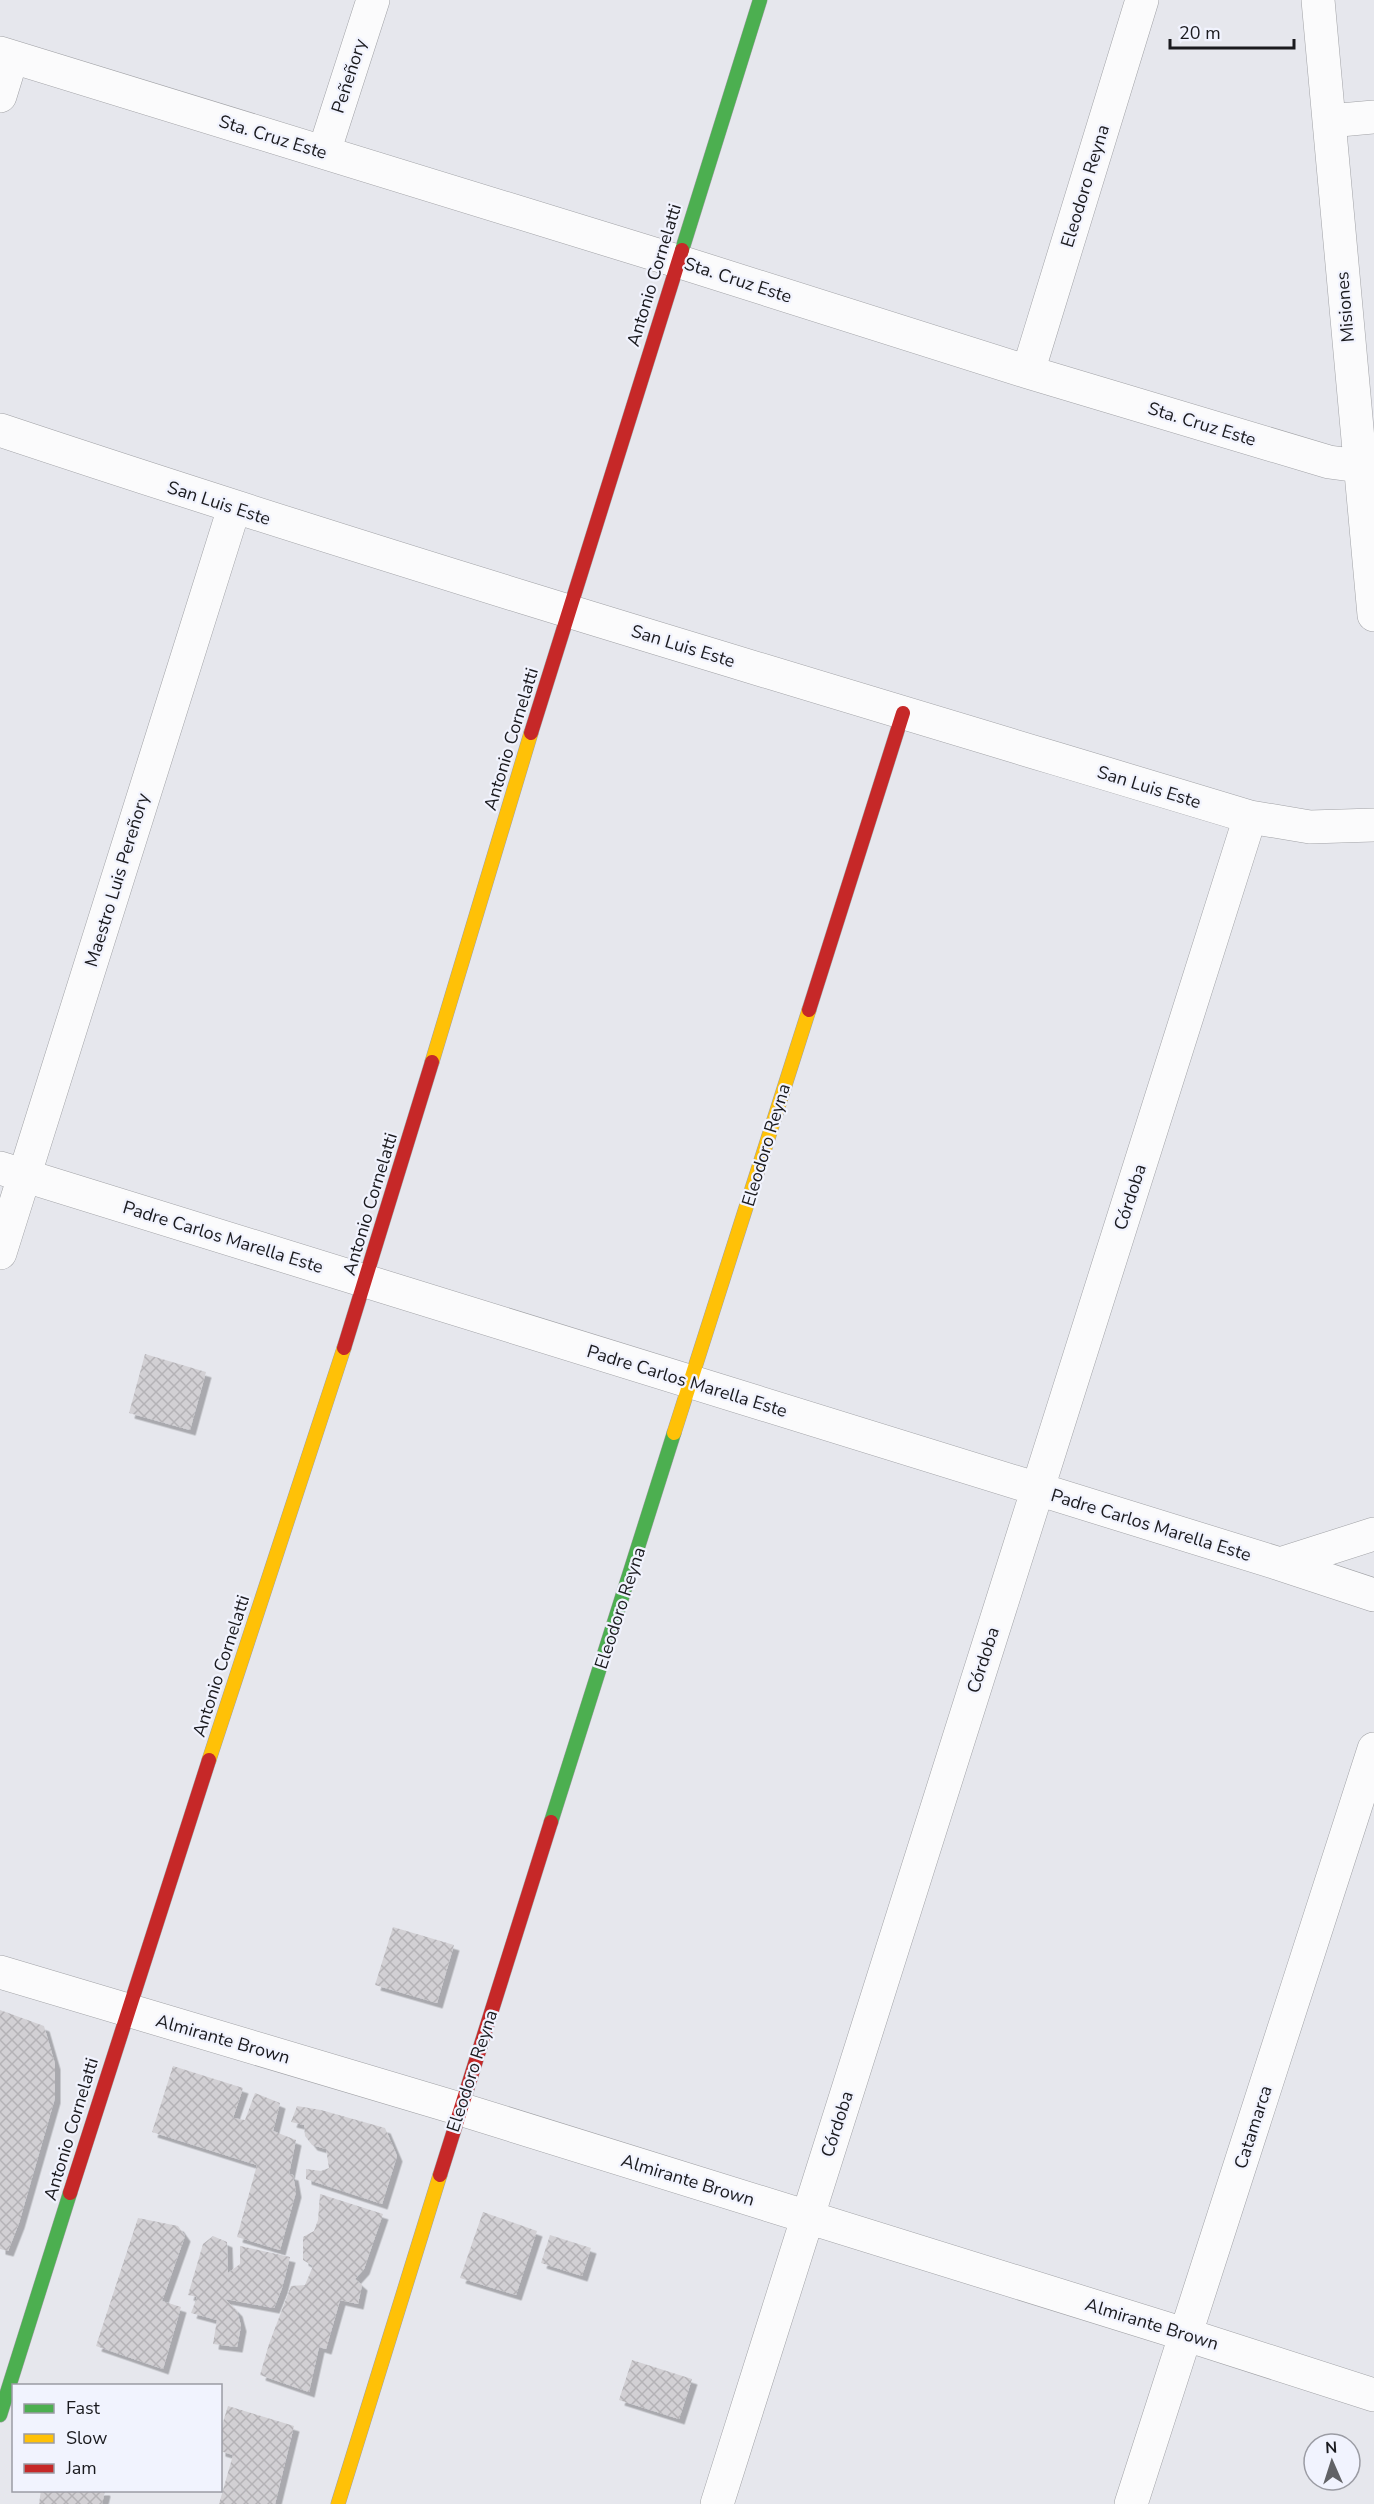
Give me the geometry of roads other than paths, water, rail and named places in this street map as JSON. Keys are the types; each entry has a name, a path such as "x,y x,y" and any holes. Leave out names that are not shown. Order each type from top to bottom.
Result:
{"street":[{"name":"Peñeñory","path":"324,152 373,0"},
{"name":"Antonio Cornelatti","path":"0,2415 127,2011 366,1281 568,611 760,0"},
{"name":"Eleodoro Reyna","path":"1028,372 1142,0"},
{"name":"Misiones","path":"1318,0 1367,468 1374,615"},
{"name":"Sta. Cruz Este","path":"6,55 677,261 1028,372 1329,462 1367,468"},
{"path":"0,96 6,55"},
{"path":"1329,120 1374,117"},
{"name":"San Luis Este","path":"0,430 234,508 1250,817 1310,827 1374,825"},
{"name":"Maestro Luis Pereñory","path":"0,1253 12,1171 234,508"},
{"name":"Eleodoro Reyna","path":"338,2504 460,2109 903,713"},
{"name":"Córdoba","path":"717,2504 1250,817"},
{"name":"Padre Carlos Marella Este","path":"12,1171 1374,1595"},
{"path":"1280,1564 1374,1534"},
{"name":"Catamarca","path":"1131,2504 1374,1749"},
{"name":"Almirante Brown","path":"0,1972 460,2109 1374,2395"}]}
